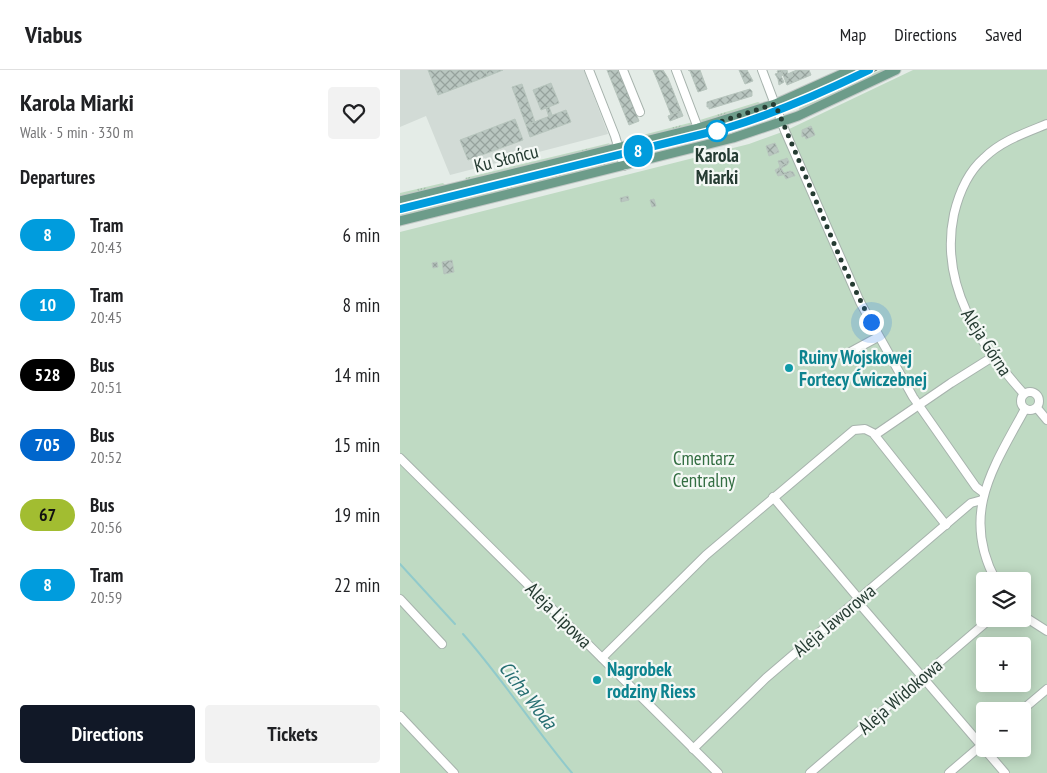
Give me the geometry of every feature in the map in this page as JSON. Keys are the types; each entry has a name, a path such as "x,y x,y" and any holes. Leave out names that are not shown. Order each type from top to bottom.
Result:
{"main road":[{"name":"Ku Słońcu","path":"400,201 698,128 775,104 851,70"},
{"name":"Ku Słońcu","path":"400,221 783,127 896,70"}],"street":[{"path":"589,70 624,166"},
{"path":"623,70 640,112"},
{"path":"676,70 698,128"},
{"path":"762,70 783,127 856,294 878,337 919,405 983,496"},
{"name":"Aleja Górna","path":"1024,394 994,356 970,321 956,288 950,247 954,214 964,185 972,171 985,157 1008,141 1047,124"},
{"path":"843,356 878,337"},
{"path":"875,435 994,356"},
{"name":"Aleja Górna","path":"1024,394 1032,392 1039,397"},
{"path":"1037,408 1039,397 1047,393"},
{"name":"Aleja Górna","path":"1024,394 1021,402 1025,409"},
{"path":"992,572 987,563 980,526 983,496 995,464 1025,409 1032,410 1037,408"},
{"path":"1037,408 1047,420"},
{"path":"602,658 706,555 854,430 865,429 875,435 946,525"},
{"name":"Aleja Lipowa","path":"400,458 718,773"},
{"name":"Aleja Jaworowa","path":"693,749 750,692 971,503 983,496"},
{"path":"773,498 922,677 976,736"},
{"path":"400,598 442,644"},
{"path":"1031,621 1047,631"},
{"name":"Aleja Widokowa","path":"810,773 981,627"},
{"path":"1031,703 1047,689"},
{"path":"400,716 454,773"},
{"path":"949,773 976,750"},
{"path":"993,757 1005,773"}],"shaded area":[{"path":"400,70 584,70 608,134 450,175 426,116 400,127"}],"green space":[{"path":"881,70 888,70 800,111 799,108"},
{"name":"Cmentarz Centralny","path":"913,70 1047,70 1047,773 400,773 400,232 749,144 785,131"},
{"path":"758,102 761,106 706,123 700,120"},
{"path":"763,112 764,115 747,121 636,150 635,147"},
{"path":"693,122 689,127 634,141 635,137"},
{"path":"610,143 605,147 468,181 465,178"},
{"path":"607,153 615,156 400,208 400,204"},
{"path":"615,161 614,164 400,217 400,214"},
{"path":"443,183 446,186 400,198 400,193"}],"building":[{"path":"428,70 485,70 488,76 438,95"},
{"path":"485,70 503,70 488,76"},
{"path":"607,70 618,70 639,121 629,125"},
{"path":"653,70 663,70 668,78 658,82"},
{"path":"688,70 700,70 707,89 698,92"},
{"path":"739,70 747,70 753,81 745,84"},
{"path":"781,70 787,70 788,74 792,72 793,76 785,80"},
{"path":"781,70 784,82 779,85 775,74"},
{"path":"809,70 811,75 787,85 785,80 793,76 792,72"},
{"path":"668,78 681,111 671,115 658,82"},
{"path":"551,83 559,103 541,110 533,90"},
{"path":"522,84 535,122 526,125 512,87"},
{"path":"750,89 752,96 709,109 707,107 707,102"},
{"path":"549,107 552,115 549,117 546,108"},
{"path":"566,110 571,122 530,137 526,125"},
{"path":"681,111 683,116 670,121 668,116"},
{"path":"515,119 523,140 468,160 460,140"},
{"path":"811,126 815,135 806,139 805,136 802,137 802,130"},
{"path":"775,143 779,152 769,156 766,146"},
{"path":"787,158 789,162 781,168 784,173 790,171 795,176 791,173 782,175 779,168 787,163 785,159"},
{"path":"785,159 787,163 780,166 778,161"},
{"path":"779,168 782,175 778,176 775,170"},
{"path":"791,173 793,176 786,179 784,175"},
{"path":"628,196 629,200 621,202 620,198"},
{"path":"654,199 656,206 652,207 650,200"},
{"path":"452,260 454,272 444,274 442,262"},
{"path":"437,262 438,267 433,268 432,263"}],"waterway":[{"name":"Cicha Woda","path":"400,564 455,624"},
{"name":"Cicha Woda","path":"463,634 572,773"}],"tram line":[{"name":"8","path":"400,209 727,128 801,102 869,70"},
{"path":"400,213 728,131 792,109 877,70"}],"place":[{"name":"Karola Miarki","path":"717,131"},
{"name":"Ruiny Wojskowej Fortecy Ćwiczebnej","path":"789,368"},
{"name":"Nagrobek rodziny Riess","path":"597,680"}],"route":[{"path":"717,131 707,126 775,104 844,267 871,322"}]}
